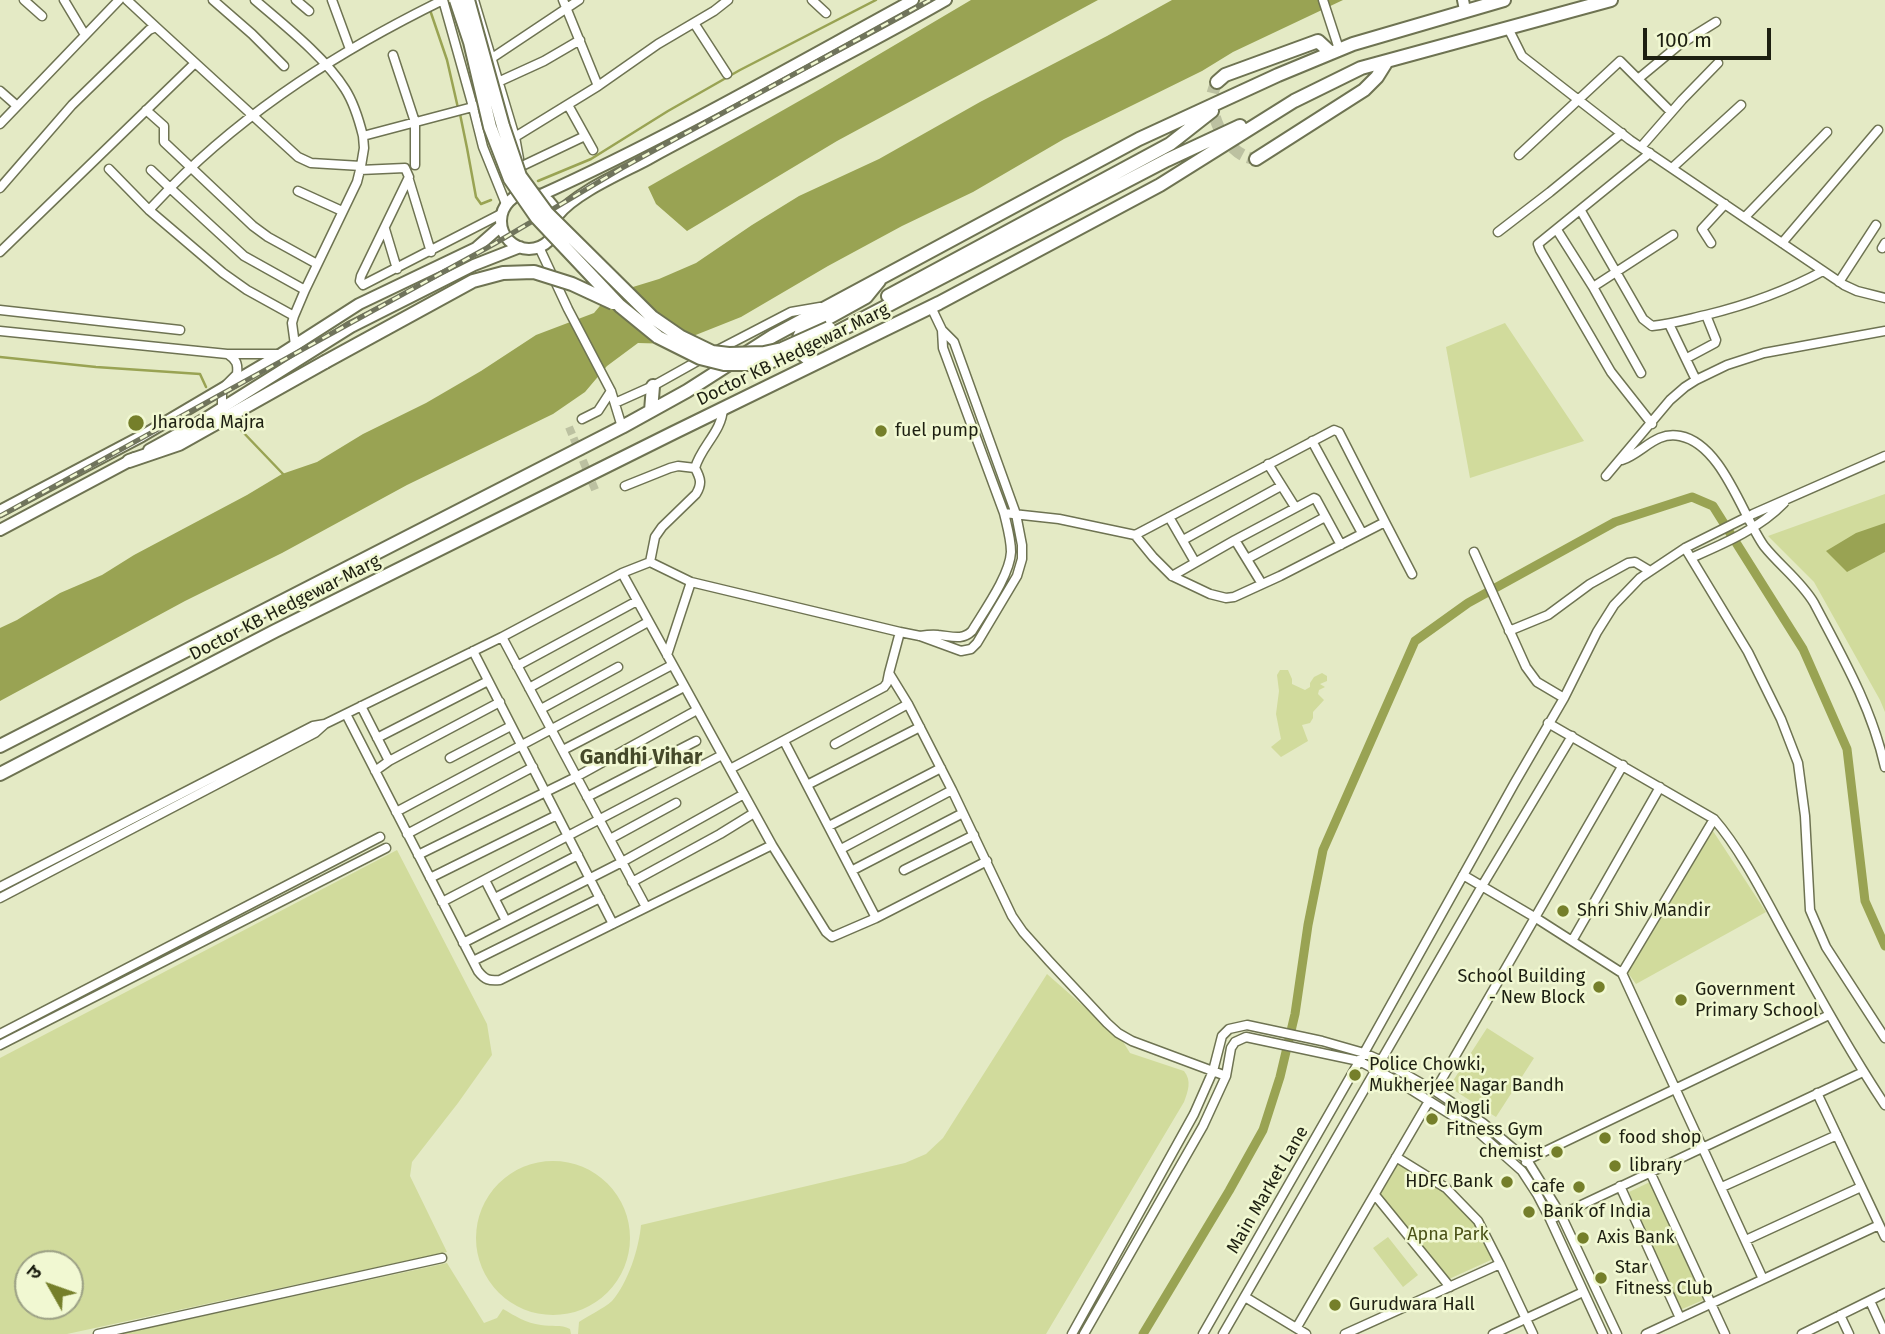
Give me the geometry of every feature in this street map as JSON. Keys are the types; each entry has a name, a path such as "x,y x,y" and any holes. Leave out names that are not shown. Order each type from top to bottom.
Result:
{"highway":[{"path":"456,0 470,42 490,127 510,179 537,218 620,306 658,337 700,358 724,364 772,361 814,344 1143,166 1230,97"},
{"path":"468,0 503,126 520,176 548,214 652,317 681,337 712,352 738,355 782,349 1143,166 1294,101"},
{"name":"Doctor KB Hedgewar Marg","path":"0,746 622,427 687,391 773,335 1139,139 1335,51 1464,5 1504,0"},
{"name":"Doctor KB Hedgewar Marg","path":"0,774 275,631 931,307 1160,185 1294,101 1361,68 1611,0"},
{"path":"1217,82 1225,75 1318,41 1335,51"},
{"path":"1256,159 1364,90 1388,61"},
{"path":"129,461 179,444 472,281 503,273 534,272 572,284 620,306"},
{"path":"817,362 802,355 797,340 801,333 866,297 884,275"},
{"path":"651,411 653,386"}],"main road":[{"path":"538,194 581,177 683,125 913,0"},
{"path":"558,215 565,206 593,189 883,37 946,0"},
{"path":"0,511 142,436 281,354 359,304 476,248 503,215 514,196 524,192 546,197 554,205 558,215 558,227 545,245 534,249 520,247 505,236 503,215"},
{"path":"0,530 222,408 351,327 474,265 520,247"}],"street":[{"path":"24,0 42,16"},
{"path":"64,0 85,35"},
{"path":"0,124 119,0"},
{"path":"127,0 194,64 304,160 360,168 405,168 431,251"},
{"path":"213,0 284,66"},
{"path":"255,0 326,65 347,92 363,136 364,148 356,182 294,316 292,323 295,345"},
{"path":"296,0 309,11"},
{"path":"332,0 350,49"},
{"path":"474,0 522,166 538,194"},
{"path":"492,58 565,4 579,0"},
{"path":"515,137 728,0"},
{"path":"812,0 826,13"},
{"path":"1322,0 1331,25 1335,51"},
{"path":"149,210 190,168 279,95 350,49 437,3 503,215 365,285 361,284 361,276 409,180"},
{"path":"565,4 598,86"},
{"path":"1638,79 1679,45 1716,22"},
{"path":"694,23 727,74"},
{"path":"0,188 72,105 149,30 156,27"},
{"path":"1508,28 1522,56 1641,147 1839,282 1857,291 1885,298"},
{"path":"498,82 544,61 580,40"},
{"path":"393,55 415,122 415,165"},
{"path":"1519,155 1620,61 1671,112"},
{"path":"1641,147 1718,63"},
{"path":"0,252 194,64"},
{"path":"0,91 16,105"},
{"path":"363,136 503,99"},
{"path":"1672,168 1741,104"},
{"path":"568,105 593,150"},
{"path":"146,110 164,126 164,142 259,231 317,264"},
{"path":"1782,243 1878,130"},
{"path":"1745,217 1827,132"},
{"path":"1497,232 1622,133"},
{"path":"522,166 585,136"},
{"path":"1650,153 1538,244 1611,372 1652,424"},
{"path":"109,169 149,210 234,282 294,316"},
{"path":"151,170 244,256 305,289"},
{"path":"298,191 342,211"},
{"path":"1711,243 1702,229 1725,204"},
{"path":"1581,211 1647,323 1652,326 1723,312 1793,287 1823,271"},
{"path":"1839,282 1876,225"},
{"path":"385,229 397,269"},
{"path":"1557,230 1641,373"},
{"path":"1593,288 1673,235"},
{"path":"539,247 611,391 622,427"},
{"path":"615,403 653,386 791,312 830,305"},
{"path":"0,887 313,726 325,724 346,714 502,637 622,573 650,562 691,582 920,636 961,651 971,649 1017,576 1023,545 1016,514 954,342 942,330 931,307"},
{"path":"0,310 180,330"},
{"path":"1687,358 1715,343 1706,315"},
{"path":"1669,324 1696,380"},
{"path":"920,636 964,637 972,631 1008,569 1011,552 1004,513 943,348 942,330"},
{"path":"0,331 227,354 281,354"},
{"path":"1606,476 1670,400 1696,380 1727,365 1765,353 1885,331"},
{"path":"222,408 222,389 237,374 238,366 235,358 227,354"},
{"path":"582,419 598,411 611,391"},
{"path":"650,562 655,537 700,488 701,481 695,468 702,451 722,422 723,408"},
{"path":"1135,535 1334,430 1339,432 1412,574"},
{"path":"1622,460 1658,438 1681,436 1704,449 1721,468 1735,491 1750,530 1807,590 1862,695 1879,740 1885,767"},
{"path":"1312,441 1362,533"},
{"name":"Main Market Lane","path":"1206,1330 1614,605 1650,571 1685,548 1747,517 1885,456"},
{"path":"1268,464 1295,507"},
{"path":"625,486 670,468 695,468"},
{"path":"1183,540 1281,486"},
{"path":"1172,576 1314,498 1317,499 1341,545"},
{"path":"1691,558 1750,530 1786,500"},
{"path":"1004,513 1059,519 1135,535 1172,576 1210,594 1226,598 1262,584 1385,522"},
{"path":"1169,517 1195,562"},
{"path":"1247,559 1325,517"},
{"path":"1235,540 1262,584"},
{"path":"1685,548 1748,652 1781,719 1798,763 1805,816 1810,910 1826,947 1885,1038"},
{"path":"1474,552 1531,675 1537,682 1564,698"},
{"path":"1508,629 1548,615 1590,584 1628,564 1635,562 1650,571"},
{"path":"622,573 772,845 829,935 835,936 876,918 987,861"},
{"path":"667,655 691,582"},
{"path":"517,666 637,601"},
{"path":"529,688 648,622"},
{"path":"730,769 884,687 900,632"},
{"path":"502,637 646,907"},
{"path":"473,651 613,923"},
{"path":"396,811 672,665"},
{"path":"541,709 618,667"},
{"path":"889,673 920,727 1005,902 1023,932 1118,1033 1132,1041 1226,1076"},
{"path":"377,738 488,681"},
{"path":"563,750 684,687"},
{"path":"375,771 500,702"},
{"path":"835,744 908,704"},
{"path":"361,706 389,761"},
{"path":"418,855 576,777 697,710"},
{"path":"346,714 463,943 483,978 489,981 500,980 772,845"},
{"path":"1548,723 1714,819 1723,829 1765,898 1829,1015 1885,1105"},
{"path":"0,898 315,733 325,724"},
{"path":"450,758 511,726"},
{"path":"807,785 920,727"},
{"path":"1206,1330 1222,1334 1245,1297 1482,886 1572,736"},
{"path":"587,797 696,741"},
{"path":"784,741 876,918"},
{"path":"442,902 722,755"},
{"path":"1435,1091 1623,765"},
{"path":"407,834 533,767"},
{"path":"828,826 941,768"},
{"path":"1572,941 1660,787"},
{"path":"841,849 952,790"},
{"path":"463,943 622,862 744,794"},
{"path":"610,839 677,803"},
{"path":"632,882 754,813"},
{"path":"853,870 964,813"},
{"path":"430,878 557,815"},
{"path":"1622,973 1714,819"},
{"path":"904,870 974,835"},
{"path":"0,1034 380,837"},
{"path":"0,1045 386,848"},
{"path":"495,898 578,855"},
{"path":"1463,875 1622,973 1763,1279"},
{"path":"485,880 506,921"},
{"path":"473,961 600,898"},
{"path":"1522,1171 1527,1160 1829,1015"},
{"path":"1247,1025 1250,1038"},
{"path":"1072,1334 1194,1114 1213,1071 1222,1036 1229,1029 1247,1025 1316,1040 1362,1057 1377,1070 1477,1131 1522,1171 1537,1194 1603,1334"},
{"path":"1084,1334 1203,1126 1226,1076 1231,1048 1235,1042 1250,1038 1382,1061 1435,1091 1483,1123 1527,1160 1560,1214 1617,1334"},
{"path":"1550,1219 1620,1186 1638,1183 1650,1172 1863,1072"},
{"path":"1817,1093 1885,1237"},
{"path":"1297,1327 1429,1101"},
{"path":"1722,1187 1837,1135"},
{"path":"1396,1157 1446,1188 1478,1221 1533,1334"},
{"path":"1650,1172 1725,1334"},
{"path":"1620,1186 1680,1318"},
{"path":"1746,1240 1861,1187"},
{"path":"1374,1195 1450,1287"},
{"path":"1646,1334 1879,1224"},
{"path":"98,1334 442,1258"},
{"path":"1345,1334 1500,1264"},
{"path":"1493,1334 1583,1292"},
{"path":"1807,1333 1885,1293"},
{"path":"1245,1297 1310,1334"},
{"path":"1870,1301 1885,1334"},
{"path":"1840,1315 1849,1334"}],"green space":[{"path":"1505,323 1584,441 1470,478 1446,347"},
{"path":"1885,494 1885,712 1814,582 1768,536"},
{"path":"1280,670 1288,670 1292,684 1305,690 1310,687 1314,677 1322,673 1327,676 1327,681 1320,684 1325,687 1319,690 1318,694 1324,700 1313,712 1310,723 1302,725 1308,741 1281,757 1271,747 1281,739 1276,714 1279,691 1277,675"},
{"path":"1713,831 1766,912 1636,984 1628,973"},
{"path":"397,850 487,1024 492,1055 412,1162 410,1176 447,1252 67,1334 0,1334 0,1058"},
{"path":"1047,974 1122,1040 1130,1053 1184,1071 1189,1082 1184,1102 1046,1334 578,1334 579,1322 604,1307 618,1294 635,1254 641,1225 905,1163 926,1154 943,1138"},
{"path":"1487,1028 1534,1058 1496,1117 1449,1087"},
{"path":"553,1161 582,1167 607,1184 624,1209 630,1238 624,1267 607,1292 582,1309 553,1315 524,1309 499,1292 482,1267 476,1238 482,1209 499,1184 524,1167"},
{"name":"Apna Park","path":"1399,1163 1440,1190 1469,1215 1493,1259 1449,1279 1380,1195"},
{"path":"1650,1182 1703,1300 1680,1310 1629,1192"},
{"path":"1388,1237 1418,1275 1403,1287 1373,1248"},
{"path":"447,1263 484,1323 497,1318 503,1309 530,1323 567,1327 571,1334 121,1334"}],"shaded area":[{"path":"971,0 1098,0 837,141 687,231 656,204 648,187"},
{"path":"1172,0 1343,0 1233,52 1202,71 1064,139 973,192 828,266 741,317 673,344 638,343 607,366 585,392 553,414 407,485 0,701 0,628 60,593 102,575 282,474 317,462 363,434 426,403 536,335 594,313 610,294 659,279 696,263 799,196 879,159"},
{"path":"1885,523 1885,552 1847,572 1826,551 1856,533"}],"waterway":[{"path":"538,181 591,159 740,70 876,0"},
{"path":"430,10 447,60 458,108"},
{"path":"460,114 476,197 481,204 491,200"},
{"path":"0,357 200,374 206,387"},
{"path":"240,429 284,475"},
{"path":"1143,1334 1263,1130 1280,1077 1295,1014 1308,925 1323,850 1415,641 1468,603 1615,522 1692,497 1713,506 1803,649 1847,749 1865,901 1885,946"}],"tunnel":[{"path":"1217,82 1212,99 1219,128 1238,152 1256,159"},
{"path":"569,427 596,492"}],"railway":[{"path":"0,516 494,244 622,168 930,0"}],"place":[{"name":"Jharoda Majra","path":"136,423"},
{"name":"fuel pump","path":"881,431"},
{"name":"Shri Shiv Mandir","path":"1563,911"},
{"name":"School Building - New Block","path":"1599,987"},
{"name":"Government Primary School","path":"1681,1000"},
{"name":"Police Chowki, Mukherjee Nagar Bandh","path":"1355,1075"},
{"name":"Mogli Fitness Gym","path":"1432,1119"},
{"name":"food shop","path":"1605,1138"},
{"name":"chemist","path":"1557,1152"},
{"name":"library","path":"1615,1166"},
{"name":"HDFC Bank","path":"1507,1182"},
{"name":"cafe","path":"1579,1187"},
{"name":"Bank of India","path":"1529,1212"},
{"name":"Axis Bank","path":"1583,1238"},
{"name":"Star Fitness Club","path":"1601,1278"},
{"name":"Gurudwara Hall","path":"1335,1305"}],"district":[{"name":"Gandhi Vihar","path":"641,758"}]}
